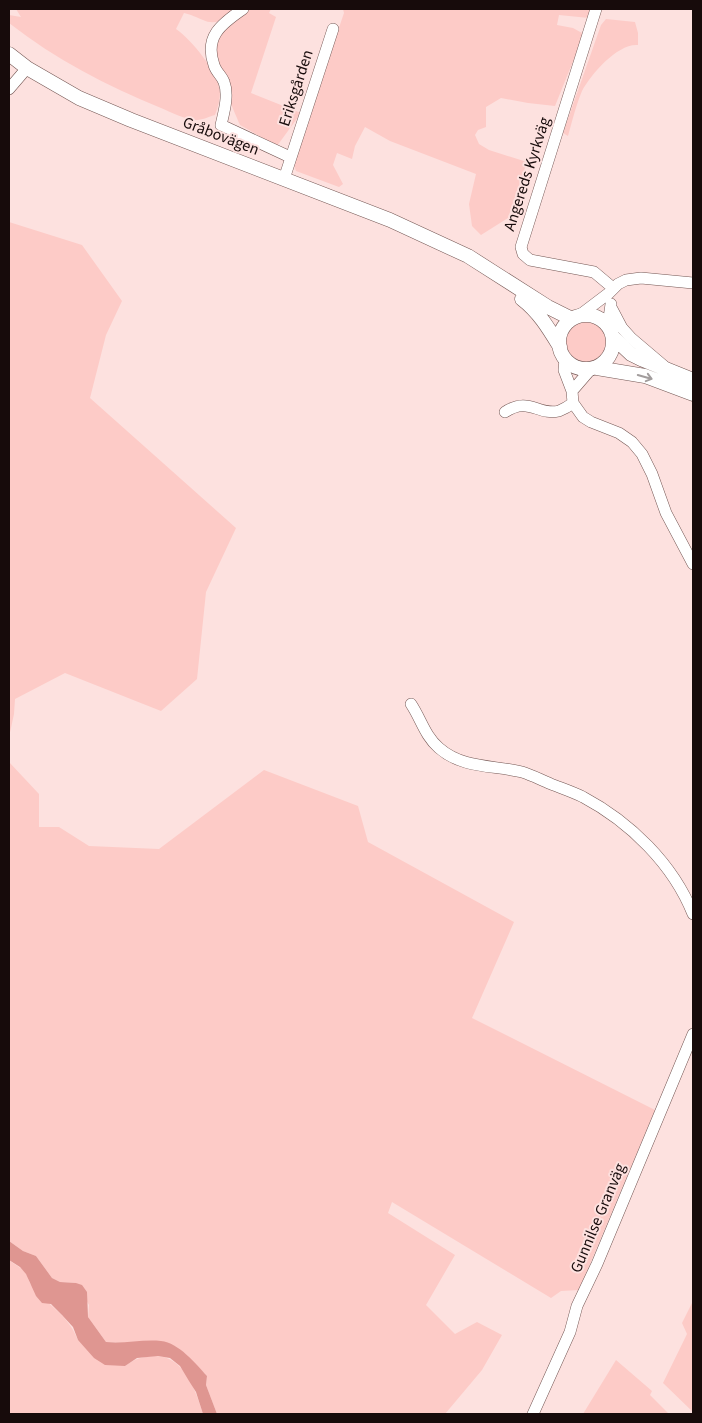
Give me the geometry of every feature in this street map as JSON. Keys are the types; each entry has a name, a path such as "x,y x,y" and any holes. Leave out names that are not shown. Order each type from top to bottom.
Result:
{"main road":[{"name":"Gråbovägen","path":"9,54 52,84 88,102 390,220 468,256 548,307 576,317"},
{"name":"Gråbovägen","path":"427,237 508,288 533,307 562,353"},
{"path":"693,380 654,366 631,354 614,338 608,325 592,315 576,317 563,328 560,334 562,353 577,368 594,368 645,376 693,394"},
{"path":"594,368 608,359 612,353 614,338"}],"street":[{"name":"Eriksgården","path":"243,9 222,24 210,43 214,66 224,83 226,98 221,125 258,140 290,157"},
{"name":"Angereds Kyrkväg","path":"596,9 522,247 523,254 530,260 594,272 611,291"},
{"name":"Eriksgården","path":"284,179 333,29"},
{"path":"9,89 27,68"},
{"path":"576,317 626,280 641,278 693,283"},
{"path":"608,325 612,309 611,291"},
{"path":"612,309 622,328 631,338 668,370"},
{"path":"562,353 564,370 573,397 583,417 619,433 632,442 642,454 652,474 666,513 693,564"},
{"path":"505,412 514,406 523,405 549,411 558,411 573,397 594,368"},
{"path":"411,704 428,738 440,750 461,762 522,772 582,796 608,812 633,832 655,854 677,882 693,914"},
{"name":"Gunnilse Granväg","path":"533,1414 570,1332 577,1306 597,1264 693,1034"}],"shaded area":[{"path":"16,9 240,9 223,20 213,22 184,13 176,29 196,48 215,75 220,92 219,104 215,115 199,120 184,118 82,71 9,23 9,15 21,17"},
{"path":"250,9 271,9 269,13 276,17 251,93 301,113 277,146 240,125 223,83 217,60 217,42 222,32"},
{"path":"343,9 591,9 589,18 559,15 557,25 573,28 582,33 582,39 555,106 501,98 486,107 486,127 478,130 475,135 479,144 489,150 527,162 508,218 481,235 472,226 469,204 476,174 390,141 365,127 355,146 352,159 337,153 333,165 343,184 339,187 296,171 293,163 344,13"},
{"path":"606,19 635,22 638,33 638,45 622,49 598,68 582,91 568,136 563,133 601,25"},
{"path":"9,222 82,245 122,301 106,335 90,398 236,528 206,592 197,679 161,711 65,673 15,699 9,737"},
{"path":"591,321 599,324 605,330 608,342 605,354 599,360 583,363 575,360 569,354 566,338 569,330 575,324"},
{"path":"9,762 39,794 39,827 59,827 89,846 159,849 264,770 358,806 368,842 514,922 472,1018 655,1110 579,1290 561,1291 551,1298 392,1202 388,1213 455,1255 426,1305 455,1334 477,1322 502,1335 482,1370 445,1414 217,1414 206,1385 207,1376 187,1356 173,1345 106,1342 88,1317 89,1305 76,1283 60,1282 52,1278 36,1256 23,1251 9,1241"},
{"path":"9,1241 23,1251 36,1256 52,1278 60,1282 82,1285 87,1292 88,1317 106,1342 161,1341 174,1345 186,1354 207,1376 206,1385 217,1414 203,1414 196,1392 180,1366 170,1358 158,1356 137,1358 125,1366 105,1365 94,1358 78,1340 73,1327 51,1304 42,1303 36,1296 26,1274 20,1267 9,1260"},
{"path":"9,1260 21,1268 27,1275 31,1285 69,1323 78,1340 125,1366 132,1361 153,1356 164,1357 181,1367 197,1395 203,1414 9,1414"},
{"path":"693,1301 693,1412 663,1383 687,1334 682,1323"},
{"path":"616,1360 652,1391 650,1395 669,1414 583,1414"}]}
